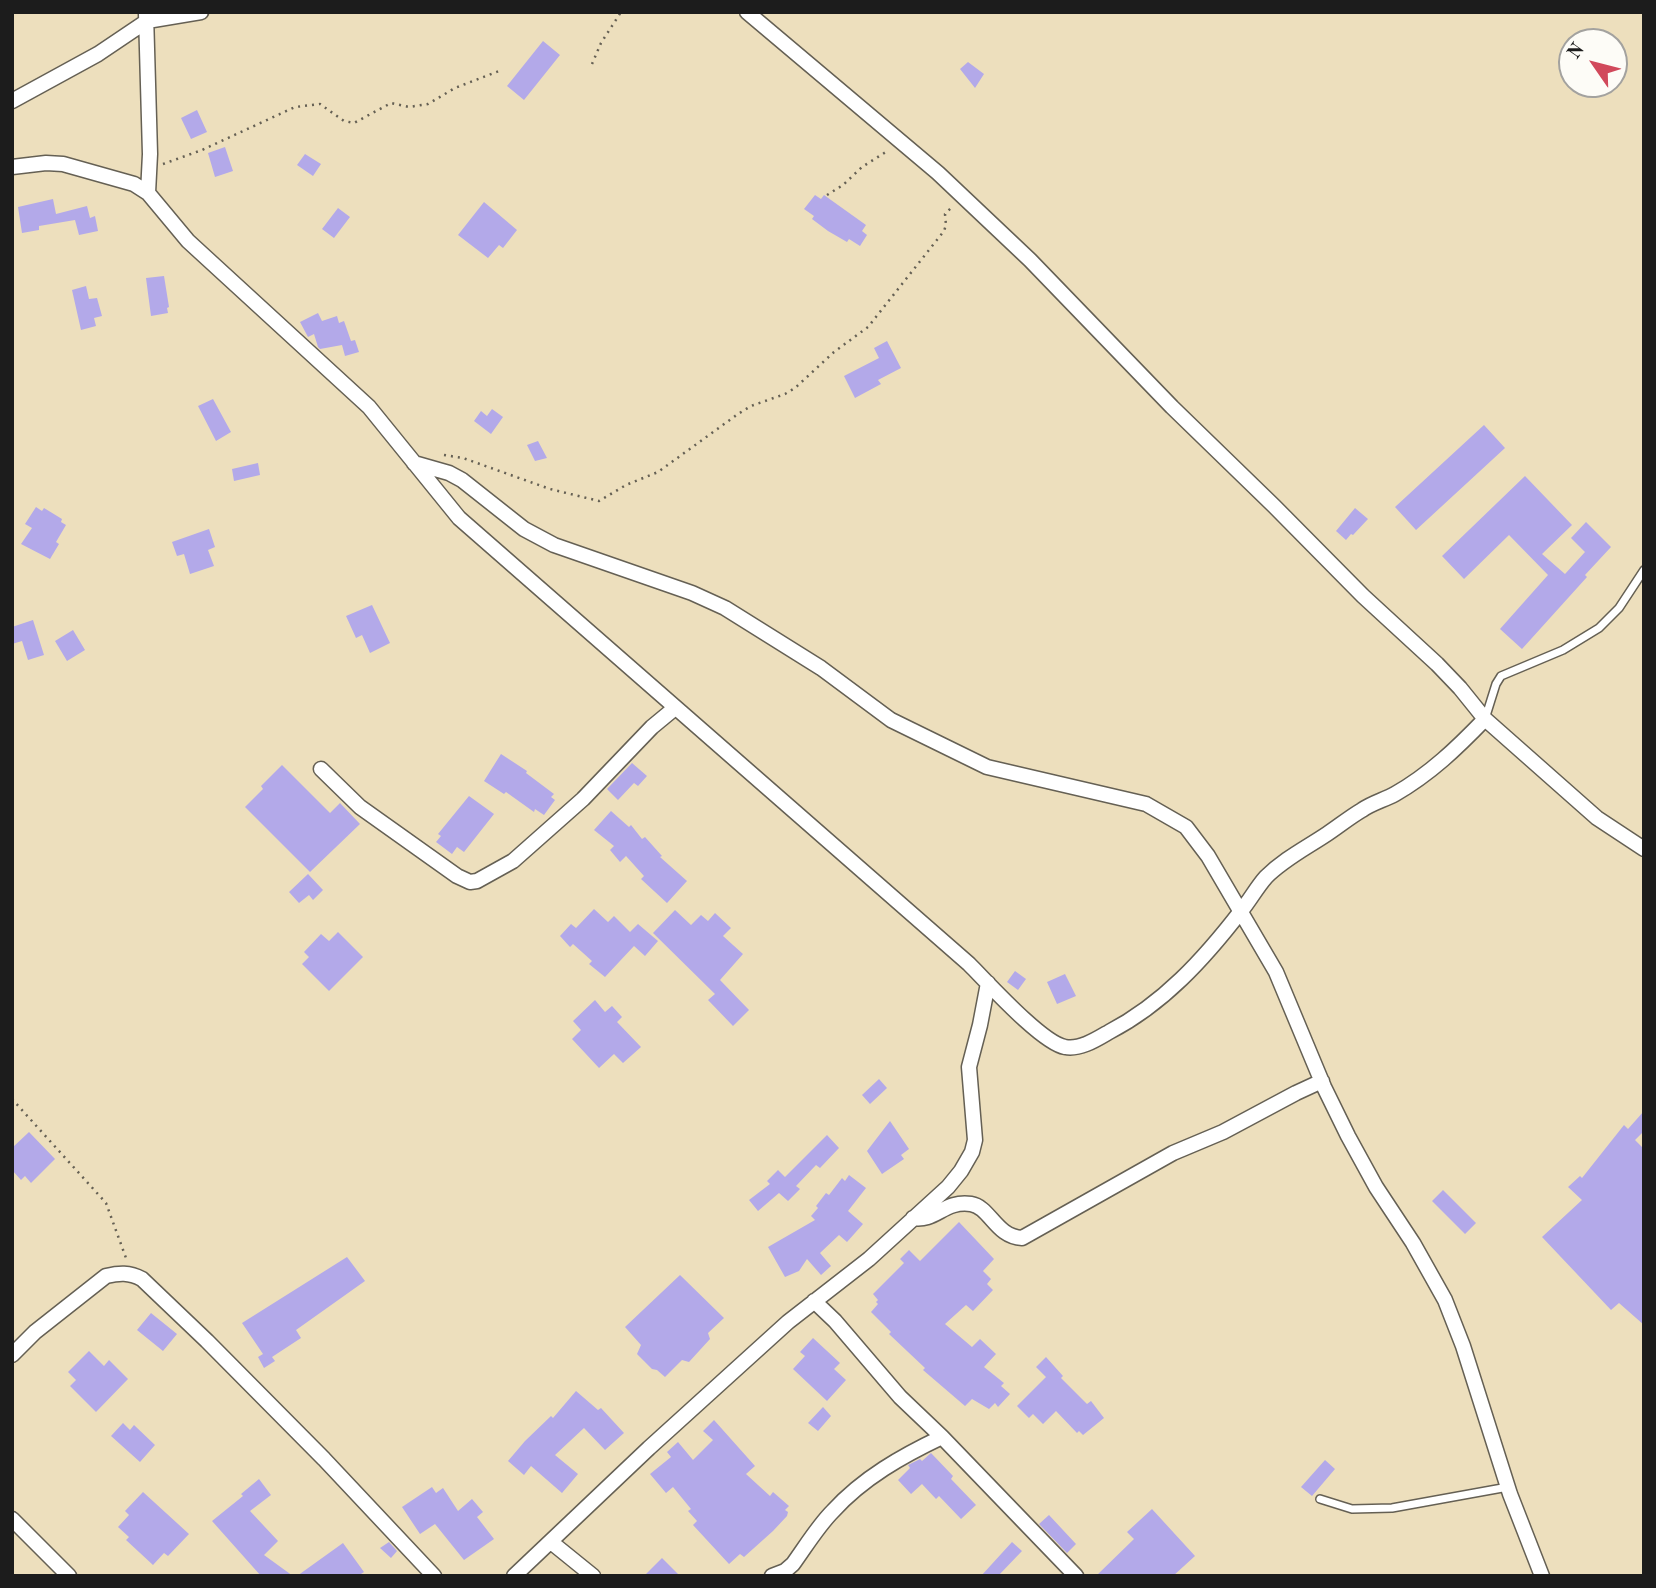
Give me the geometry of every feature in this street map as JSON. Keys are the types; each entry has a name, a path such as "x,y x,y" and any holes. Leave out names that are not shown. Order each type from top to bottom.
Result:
{"street":[{"path":"12,101 99,54 146,16 201,12"},
{"path":"747,12 899,140 1030,260 1172,407 1363,596 1437,664 1485,719 1597,818 1644,849"},
{"path":"146,16 148,193"},
{"path":"12,167 63,164 134,184 148,193 188,241 369,407 459,518 1051,1041 1066,1048 1080,1046 1136,1018 1170,992 1241,912 1267,876 1293,855 1362,810 1414,782 1456,749 1485,719"},
{"path":"414,463 462,480 524,529 554,545 692,593 725,608 821,668 891,720 987,767 1146,804 1186,827 1208,856 1276,972 1322,1082 1376,1187 1413,1243 1445,1300 1463,1346 1508,1487 1542,1576"},
{"path":"321,769 359,807 377,820 457,876 477,881 500,870 524,852 583,799 652,727 675,708"},
{"path":"514,1576 609,1484 814,1301 869,1259 961,1171 972,1152 975,1140 969,1067 981,1025 988,983"},
{"path":"912,1218 927,1219 950,1205 972,1205 983,1211 1008,1235 1022,1238 1173,1153 1223,1132 1322,1082"},
{"path":"12,1355 35,1332 106,1276 132,1274 142,1279 208,1341 434,1576"},
{"path":"814,1301 835,1321 900,1397 1076,1576"},
{"path":"772,1576 785,1571 793,1564 832,1511 858,1488 888,1464 942,1437"},
{"path":"12,1520 69,1576"},
{"path":"551,1542 593,1576"}],"lane":[{"path":"1485,719 1501,676 1563,650 1599,628 1619,608 1644,570"},
{"path":"1320,1499 1352,1509 1392,1508 1508,1487"}],"path":[{"path":"592,65 601,43 621,12"},
{"path":"149,168 202,150 295,107 320,104 344,121 354,123 391,103 409,107 428,104 456,88 499,71"},
{"path":"827,195 843,186 862,167 888,151 899,140"},
{"path":"436,453 463,458 588,500 603,500 626,485 658,472 751,406 785,394 868,327 944,231 947,211 964,198"},
{"path":"12,1099 106,1203 132,1274"}],"building":[{"path":"543,41 560,55 524,100 507,86"},
{"path":"968,62 984,74 975,88 960,69"},
{"path":"197,110 207,132 191,139 181,118"},
{"path":"225,147 233,171 215,177 208,153"},
{"path":"305,154 321,164 313,176 297,165"},
{"path":"815,195 821,199 824,195 866,225 862,231 867,235 860,246 849,239 847,242 812,219 814,216 804,209"},
{"path":"53,199 56,214 87,206 90,218 95,216 98,231 79,235 75,220 39,226 39,230 22,233 18,207"},
{"path":"484,202 517,230 503,248 499,245 488,258 458,235"},
{"path":"338,208 350,217 334,238 322,229"},
{"path":"164,276 168,313 151,316 146,278"},
{"path":"86,286 89,299 97,298 102,316 94,318 96,326 81,330 72,290"},
{"path":"318,313 322,321 337,316 339,323 344,321 351,341 355,340 359,352 345,356 342,345 320,349 314,334 308,337 300,322"},
{"path":"887,341 901,368 878,380 881,384 855,398 844,376 879,358 874,348"},
{"path":"213,399 231,432 216,441 198,406"},
{"path":"492,409 503,417 491,434 474,421 481,411 487,416"},
{"path":"1484,425 1505,448 1416,530 1395,507"},
{"path":"538,441 547,458 535,461 527,445"},
{"path":"258,463 260,475 234,481 232,469"},
{"path":"1525,476 1572,525 1542,554 1565,574 1585,552 1571,538 1586,522 1611,547 1522,649 1500,629 1548,575 1509,535 1464,579 1442,556"},
{"path":"36,507 42,511 44,508 62,519 61,522 66,525 50,559 21,544 32,528 25,524"},
{"path":"1355,508 1368,519 1346,540 1336,531"},
{"path":"209,529 215,547 208,550 214,566 190,574 184,554 177,556 172,542"},
{"path":"372,605 390,643 370,653 362,635 356,638 346,616"},
{"path":"33,620 44,655 28,660 22,641 12,644 12,627"},
{"path":"73,630 85,650 67,661 55,641"},
{"path":"501,754 554,794 551,797 555,800 544,815 535,809 534,812 506,792 504,794 484,781"},
{"path":"632,763 647,776 638,786 634,783 618,800 607,789"},
{"path":"282,765 330,813 340,803 360,824 310,872 245,807"},
{"path":"469,796 494,814 464,852 457,847 452,854 436,842 441,836 438,834"},
{"path":"611,811 629,827 631,825 642,839 645,837 662,856 660,857 687,881 667,903 641,879 644,876 626,856 620,862 610,850 614,846 594,830"},
{"path":"308,874 323,890 313,900 309,895 299,903 289,892"},
{"path":"594,909 608,922 614,916 630,932 638,924 658,941 645,956 634,946 605,977 589,964 592,961 573,944 570,947 560,936 571,924 576,928"},
{"path":"675,910 691,925 701,915 708,921 715,913 731,928 723,936 743,954 720,980 749,1010 733,1026 708,1000 715,994 653,933"},
{"path":"338,932 363,957 329,991 302,964 309,957 304,952 321,934 329,941"},
{"path":"1015,971 1026,979 1018,990 1007,982"},
{"path":"1065,974 1076,996 1057,1004 1047,982"},
{"path":"595,1000 605,1012 612,1006 622,1017 617,1022 641,1047 623,1063 614,1054 599,1068 572,1039 581,1030 573,1021"},
{"path":"879,1079 887,1088 870,1104 862,1095"},
{"path":"1644,1111 1644,1131 1635,1140 1644,1149 1644,1325 1619,1303 1611,1310 1542,1237 1582,1200 1568,1187 1580,1176 1582,1178 1624,1125 1628,1129"},
{"path":"890,1121 909,1149 901,1155 904,1159 882,1174 867,1151"},
{"path":"29,1132 55,1159 31,1183 25,1176 21,1180 12,1170 12,1148"},
{"path":"827,1135 839,1148 820,1168 816,1165 796,1186 800,1189 788,1201 779,1193 758,1211 749,1200 770,1184 767,1181 778,1170 785,1177"},
{"path":"849,1175 866,1188 848,1211 863,1224 847,1242 839,1235 820,1253 831,1266 821,1275 807,1259 799,1271 785,1277 768,1247 815,1220 811,1216 818,1208 816,1206 826,1193 829,1195 842,1178 845,1181"},
{"path":"1443,1190 1476,1223 1465,1234 1432,1201"},
{"path":"959,1222 994,1259 983,1271 991,1279 987,1284 993,1290 973,1311 966,1305 945,1324 972,1347 980,1339 996,1354 984,1367 1004,1383 1001,1386 1010,1394 998,1407 995,1403 989,1409 972,1399 965,1406 923,1370 925,1368 889,1334 891,1332 871,1312 878,1304 873,1294 904,1263 900,1259 909,1250 920,1261"},
{"path":"347,1257 365,1281 296,1330 301,1338 272,1357 275,1361 264,1368 258,1357 263,1354 242,1323"},
{"path":"680,1275 724,1318 708,1333 710,1339 689,1362 682,1360 665,1377 637,1354 641,1345 625,1327"},
{"path":"151,1313 177,1334 163,1351 137,1330"},
{"path":"813,1338 840,1363 834,1369 846,1380 827,1401 793,1369 805,1356 800,1352"},
{"path":"89,1351 104,1366 109,1360 128,1379 96,1412 70,1386 76,1380 68,1372"},
{"path":"1046,1357 1063,1376 1061,1378 1087,1404 1091,1401 1104,1418 1083,1435 1079,1431 1077,1433 1056,1411 1043,1424 1033,1414 1029,1418 1017,1406 1046,1377 1036,1367"},
{"path":"576,1391 598,1410 601,1408 624,1433 605,1450 584,1428 555,1455 578,1474 562,1493 531,1466 524,1475 508,1461 551,1416 553,1418"},
{"path":"823,1407 831,1416 818,1431 808,1423"},
{"path":"714,1420 755,1466 746,1474 770,1496 773,1492 789,1506 785,1510 788,1512 787,1516 773,1531 744,1557 740,1554 729,1564 693,1525 697,1521 688,1511 691,1509 673,1487 666,1493 650,1474 671,1457 667,1452 678,1442 693,1460 713,1440 703,1431"},
{"path":"123,1423 130,1430 134,1425 155,1445 140,1462 111,1436"},
{"path":"931,1453 976,1505 961,1519 939,1496 936,1499 922,1484 911,1494 898,1480 910,1468 908,1465 920,1459 922,1461"},
{"path":"1325,1460 1335,1469 1312,1496 1301,1487"},
{"path":"259,1479 271,1495 250,1511 278,1541 264,1555 293,1576 261,1576 212,1521"},
{"path":"432,1487 436,1493 443,1488 458,1511 472,1499 483,1512 477,1517 494,1539 464,1560 435,1524 420,1534 402,1507"},
{"path":"143,1492 189,1534 168,1556 164,1553 153,1565 126,1540 129,1537 118,1527 129,1515 125,1511"},
{"path":"1152,1509 1195,1556 1173,1576 1096,1576 1134,1539 1127,1532"},
{"path":"1049,1515 1076,1544 1067,1553 1039,1524"},
{"path":"389,1542 397,1551 391,1558 380,1548"},
{"path":"1012,1542 1022,1551 998,1576 981,1576"},
{"path":"343,1543 364,1572 358,1576 297,1576"},
{"path":"662,1558 680,1576 644,1576"}]}
